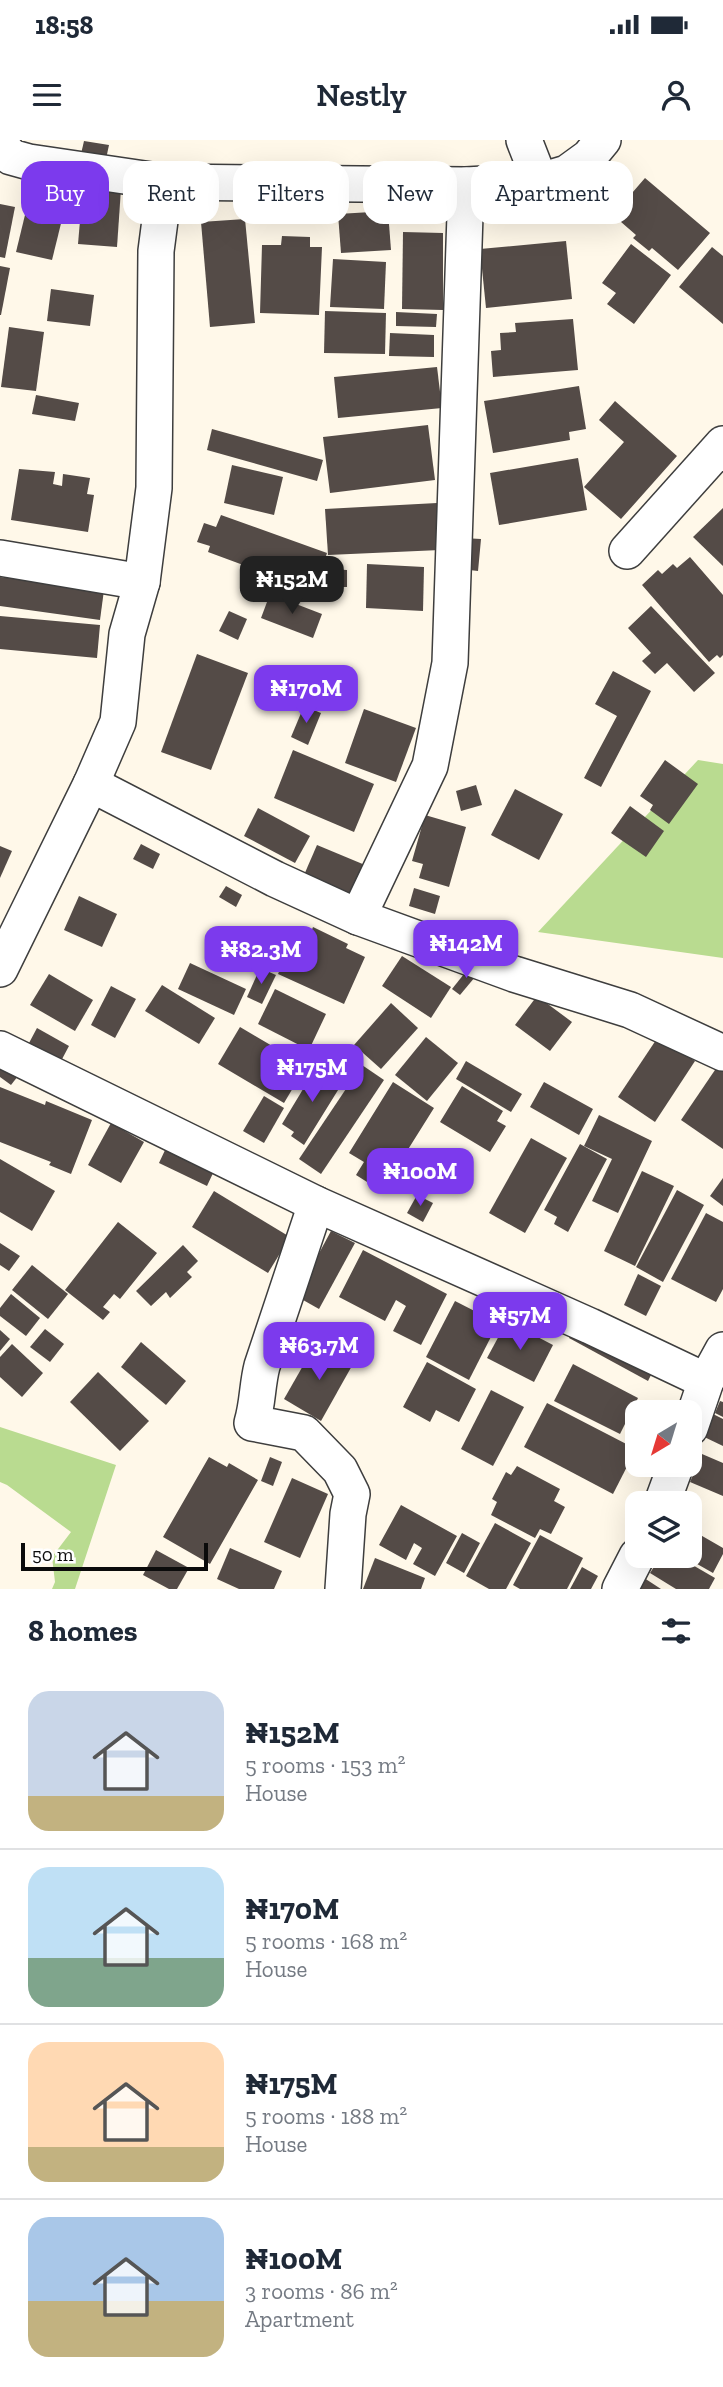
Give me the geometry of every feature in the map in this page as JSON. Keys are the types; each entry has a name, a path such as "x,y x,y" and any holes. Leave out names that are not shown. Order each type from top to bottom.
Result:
{"street":[{"path":"524,140 532,161"},
{"path":"584,161 603,140"},
{"path":"0,144 11,157 29,162 123,176"},
{"path":"219,183 471,185"},
{"path":"358,918 430,766 450,663 466,185"},
{"path":"0,969 91,784 118,722 127,634 142,582 154,488 156,251 160,224"},
{"path":"627,551 723,444"},
{"path":"0,558 142,582"},
{"path":"91,784 275,880 358,918 514,974 630,1010 723,1053"},
{"path":"0,1049 316,1204 590,1326 706,1381"},
{"path":"316,1204 262,1366 257,1386 258,1402 252,1423 304,1433 340,1470 352,1494 343,1589"},
{"path":"700,1400 706,1381 723,1350"},
{"path":"620,1589 631,1568"}],"green space":[{"path":"698,760 723,764 723,958 538,932"},
{"path":"0,1427 116,1465 75,1589 52,1589 55,1582 52,1557 71,1532 0,1482"}],"building":[{"path":"84,141 109,145 106,159 81,154"},
{"path":"645,178 710,233 678,270 652,248 649,251 633,238 636,235 623,224 633,224 633,192"},
{"path":"109,188 121,189 117,247 78,244 80,224 109,224"},
{"path":"0,204 15,207 5,258 0,257"},
{"path":"363,212 363,224 389,224 391,250 341,253 339,224 349,224 349,213"},
{"path":"233,220 233,224 245,224 255,323 210,327 201,224 219,224 219,221"},
{"path":"23,224 61,224 52,260 16,252"},
{"path":"403,232 443,233 443,310 402,309"},
{"path":"282,236 310,237 310,247 322,247 319,315 260,313 262,245 281,245"},
{"path":"566,241 572,299 486,308 480,249"},
{"path":"631,244 671,275 634,324 607,304 616,293 602,283"},
{"path":"712,247 723,256 723,324 679,287"},
{"path":"333,259 386,262 384,309 330,307"},
{"path":"0,266 10,268 1,315 0,315"},
{"path":"51,289 94,295 90,326 47,321"},
{"path":"325,311 386,313 385,354 324,353"},
{"path":"396,312 437,314 436,327 396,326"},
{"path":"573,319 578,370 493,377 491,351 501,350 500,333 516,332 515,323"},
{"path":"9,327 44,332 36,391 1,387"},
{"path":"390,333 434,335 434,357 389,356"},
{"path":"437,367 442,408 338,418 334,377"},
{"path":"579,386 586,429 569,432 570,440 493,453 484,401"},
{"path":"36,395 79,403 75,421 32,414"},
{"path":"615,401 677,456 621,519 584,487 624,442 599,420"},
{"path":"428,425 435,480 330,493 323,437"},
{"path":"212,429 323,460 317,481 207,450"},
{"path":"578,458 587,510 499,525 490,473"},
{"path":"232,465 283,477 274,515 224,503"},
{"path":"19,469 55,472 53,484 62,486 63,474 90,478 87,494 94,495 88,532 11,520"},
{"path":"437,503 440,550 328,555 325,509"},
{"path":"723,508 723,566 693,537"},
{"path":"221,515 327,553 314,591 208,552 210,546 197,542 204,523 216,527"},
{"path":"463,538 481,539 478,571 461,569"},
{"path":"690,557 723,595 723,655 720,658 717,655 709,662 642,585 658,570 662,574 673,564 677,568"},
{"path":"367,564 424,567 423,611 366,608"},
{"path":"326,569 347,570 347,587 325,587"},
{"path":"0,577 104,590 100,620 0,606"},
{"path":"270,594 322,614 313,638 261,618"},
{"path":"651,606 715,673 694,692 667,663 655,674 642,661 651,653 628,628"},
{"path":"229,611 247,619 238,640 219,631"},
{"path":"0,616 100,625 97,658 0,649"},
{"path":"197,654 248,673 211,770 161,752"},
{"path":"613,671 651,691 601,787 584,778 617,716 595,704"},
{"path":"304,706 321,713 308,745 291,737"},
{"path":"364,709 416,728 396,782 345,763"},
{"path":"293,750 374,784 354,832 274,798"},
{"path":"665,760 698,784 669,824 650,810 653,805 640,796"},
{"path":"476,785 482,805 461,811 456,791"},
{"path":"515,789 563,814 539,860 491,835"},
{"path":"630,806 664,831 646,857 611,833"},
{"path":"258,808 310,836 295,863 244,836"},
{"path":"425,815 466,827 449,887 419,878 423,864 412,861"},
{"path":"141,844 160,854 153,869 133,859"},
{"path":"317,845 365,865 353,896 304,875"},
{"path":"0,846 12,851 0,878"},
{"path":"226,886 242,895 236,907 219,897"},
{"path":"414,888 440,896 435,914 409,906"},
{"path":"79,896 117,914 102,947 64,930"},
{"path":"299,927 311,932 313,927 348,944 346,948 365,957 344,1004 278,974"},
{"path":"402,956 451,987 431,1018 382,986"},
{"path":"190,963 246,989 234,1015 178,989"},
{"path":"472,964 480,971 460,995 452,989"},
{"path":"260,968 276,975 262,1004 247,997"},
{"path":"49,974 93,1000 75,1031 30,1005"},
{"path":"162,985 215,1018 199,1044 145,1011"},
{"path":"111,986 136,999 115,1038 91,1025"},
{"path":"275,989 326,1014 309,1050 258,1024"},
{"path":"537,996 572,1022 550,1051 515,1025"},
{"path":"391,1003 418,1028 381,1069 354,1045"},
{"path":"240,1027 306,1066 284,1103 218,1064"},
{"path":"37,1028 69,1046 61,1061 29,1043"},
{"path":"426,1037 458,1063 427,1101 395,1075"},
{"path":"658,1037 695,1061 655,1122 618,1097"},
{"path":"466,1061 522,1094 511,1112 456,1079"},
{"path":"362,1065 384,1080 321,1174 299,1159"},
{"path":"317,1066 343,1082 304,1145 291,1136 294,1132 282,1124"},
{"path":"717,1067 723,1071 723,1149 681,1120"},
{"path":"0,1068 18,1076 11,1085 0,1077"},
{"path":"393,1082 434,1108 402,1159 405,1161 393,1181 382,1174 375,1187 356,1175 364,1162 349,1153"},
{"path":"544,1082 593,1109 579,1135 530,1107"},
{"path":"462,1086 503,1111 497,1121 506,1126 490,1152 440,1122"},
{"path":"0,1087 45,1105 46,1101 92,1120 71,1174 49,1165 51,1162 0,1142"},
{"path":"264,1096 284,1108 264,1143 243,1131"},
{"path":"599,1115 652,1141 618,1213 592,1201 612,1159 584,1146"},
{"path":"111,1123 144,1142 121,1183 88,1165"},
{"path":"531,1138 567,1158 525,1233 489,1213"},
{"path":"580,1144 607,1159 568,1232 554,1224 557,1217 544,1210"},
{"path":"166,1148 214,1171 207,1186 159,1163"},
{"path":"0,1159 55,1191 32,1231 0,1212"},
{"path":"642,1171 674,1186 635,1266 604,1251"},
{"path":"723,1178 723,1206 710,1196"},
{"path":"677,1190 704,1205 663,1282 636,1267"},
{"path":"214,1191 290,1237 268,1273 192,1227"},
{"path":"417,1195 433,1203 423,1222 407,1213"},
{"path":"706,1213 723,1222 723,1289 716,1302 671,1279"},
{"path":"118,1222 157,1253 120,1299 114,1294 103,1307 110,1312 103,1320 65,1290"},
{"path":"331,1231 355,1243 319,1309 296,1296"},
{"path":"0,1243 20,1256 9,1271 0,1265"},
{"path":"183,1245 198,1261 187,1272 192,1277 170,1298 166,1292 151,1306 136,1291"},
{"path":"363,1250 447,1294 421,1345 393,1331 406,1306 396,1300 385,1321 339,1297"},
{"path":"32,1265 68,1294 48,1319 12,1290"},
{"path":"638,1274 661,1286 646,1316 624,1305"},
{"path":"11,1294 40,1318 26,1336 0,1316 0,1308"},
{"path":"455,1301 498,1323 469,1380 426,1357"},
{"path":"507,1321 553,1345 534,1382 487,1358"},
{"path":"576,1325 655,1367 648,1381 569,1338"},
{"path":"45,1329 64,1344 50,1362 30,1347"},
{"path":"0,1330 10,1339 0,1351"},
{"path":"141,1342 186,1381 166,1405 121,1367"},
{"path":"316,1343 353,1364 321,1421 284,1399"},
{"path":"12,1344 43,1373 22,1397 0,1377 0,1357"},
{"path":"427,1362 476,1389 459,1422 436,1410 430,1422 403,1407"},
{"path":"573,1364 638,1398 625,1400 625,1424 620,1434 554,1401"},
{"path":"98,1372 149,1421 120,1451 70,1402"},
{"path":"491,1390 524,1407 493,1466 461,1449"},
{"path":"720,1401 723,1402 723,1417 715,1413"},
{"path":"547,1403 625,1443 625,1471 613,1494 524,1447"},
{"path":"709,1412 723,1419 723,1446 702,1436 702,1426"},
{"path":"702,1454 723,1463 723,1496 690,1482 692,1477 702,1477"},
{"path":"209,1457 227,1467 229,1463 258,1480 210,1564 163,1537"},
{"path":"270,1457 282,1462 273,1486 261,1481"},
{"path":"517,1466 560,1489 554,1501 565,1507 551,1534 540,1529 535,1538 491,1515 497,1502 492,1499 506,1472 511,1475"},
{"path":"292,1478 328,1494 300,1558 264,1542"},
{"path":"401,1505 457,1536 435,1576 413,1564 422,1548 414,1543 406,1560 379,1545"},
{"path":"495,1523 531,1543 506,1589 489,1589 466,1576"},
{"path":"462,1533 480,1543 464,1573 446,1563"},
{"path":"540,1535 583,1558 567,1589 520,1589 513,1585"},
{"path":"702,1536 723,1548 723,1554 713,1573 702,1567"},
{"path":"230,1548 282,1571 274,1589 239,1589 217,1579"},
{"path":"156,1550 189,1568 177,1589 169,1589 143,1575"},
{"path":"375,1558 425,1578 421,1589 363,1589"},
{"path":"582,1567 598,1576 591,1589 570,1589"},
{"path":"653,1568 698,1568 715,1578 709,1589 676,1589 650,1573"},
{"path":"638,1574 661,1589 628,1589"}]}
